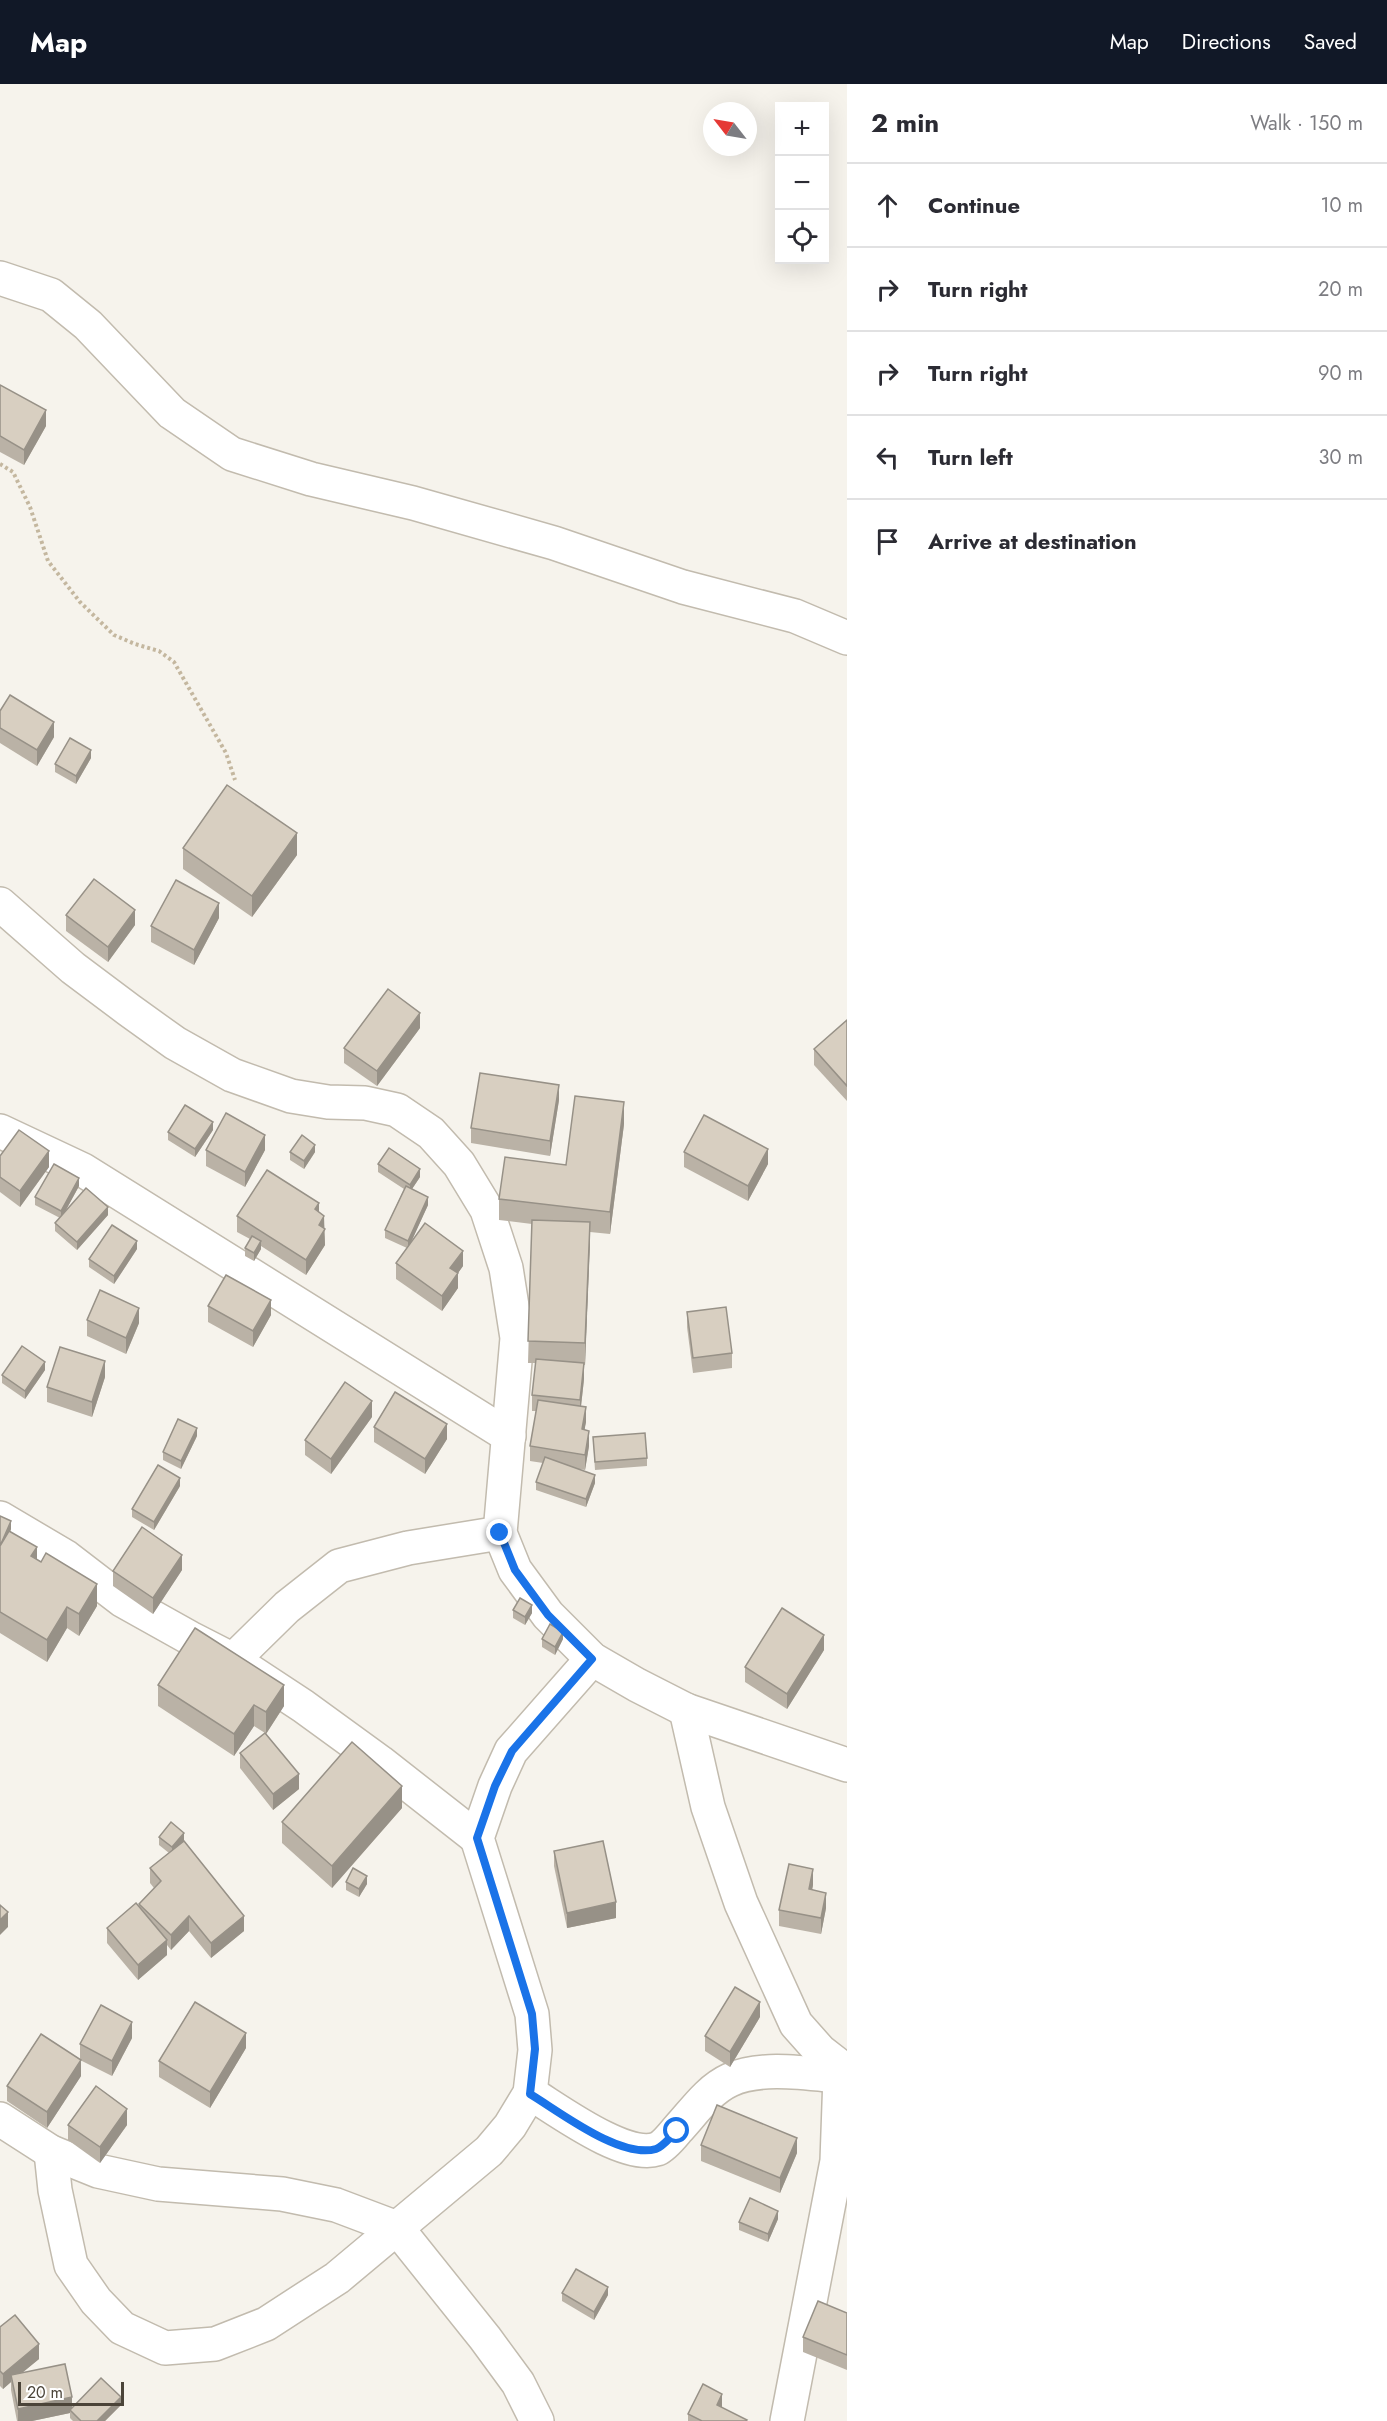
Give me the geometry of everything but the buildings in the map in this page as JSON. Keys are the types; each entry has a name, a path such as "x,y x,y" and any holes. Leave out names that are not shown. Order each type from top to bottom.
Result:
{"street":[{"path":"0,278 51,295 88,325 172,413 232,454 311,479 413,503 554,543 683,587 795,616 847,638"},
{"path":"0,904 74,968 138,1017 175,1043 232,1075 291,1096 328,1102 365,1103 397,1110 430,1133 459,1164 487,1210 506,1268 518,1338 500,1533 515,1570 548,1615 592,1659 686,1710 847,1765"},
{"path":"0,1131 83,1170 509,1437"},
{"path":"0,1518 66,1557 122,1600 180,1634 233,1660 303,1706 477,1838 532,2014 535,2049 530,2094 510,2126 489,2151 450,2181 337,2278 266,2324 215,2344 165,2348 122,2328 96,2301 71,2265 55,2190 51,2152"},
{"path":"233,1660 287,1607 339,1566 408,1548 500,1533"},
{"path":"477,1838 495,1786 512,1751 592,1659"},
{"path":"686,1710 708,1807 741,1903 796,2024 845,2075"},
{"path":"530,2094 610,2142 638,2150 658,2149 677,2131 700,2103 728,2080 754,2071 845,2075"},
{"path":"787,2421 837,2161 845,2075"},
{"path":"0,2119 51,2152 98,2172 158,2184 282,2194 325,2203 397,2228 498,2356 518,2384 537,2421"}],"path":[{"path":"0,464 12,472 30,507 48,561 80,602 114,635 159,651 174,662 226,753 235,780"}],"route":[{"path":"500,1533 515,1570 548,1615 592,1659 512,1751 495,1786 477,1838 532,2014 535,2049 530,2094 610,2142 638,2150 658,2149 677,2131"}]}
